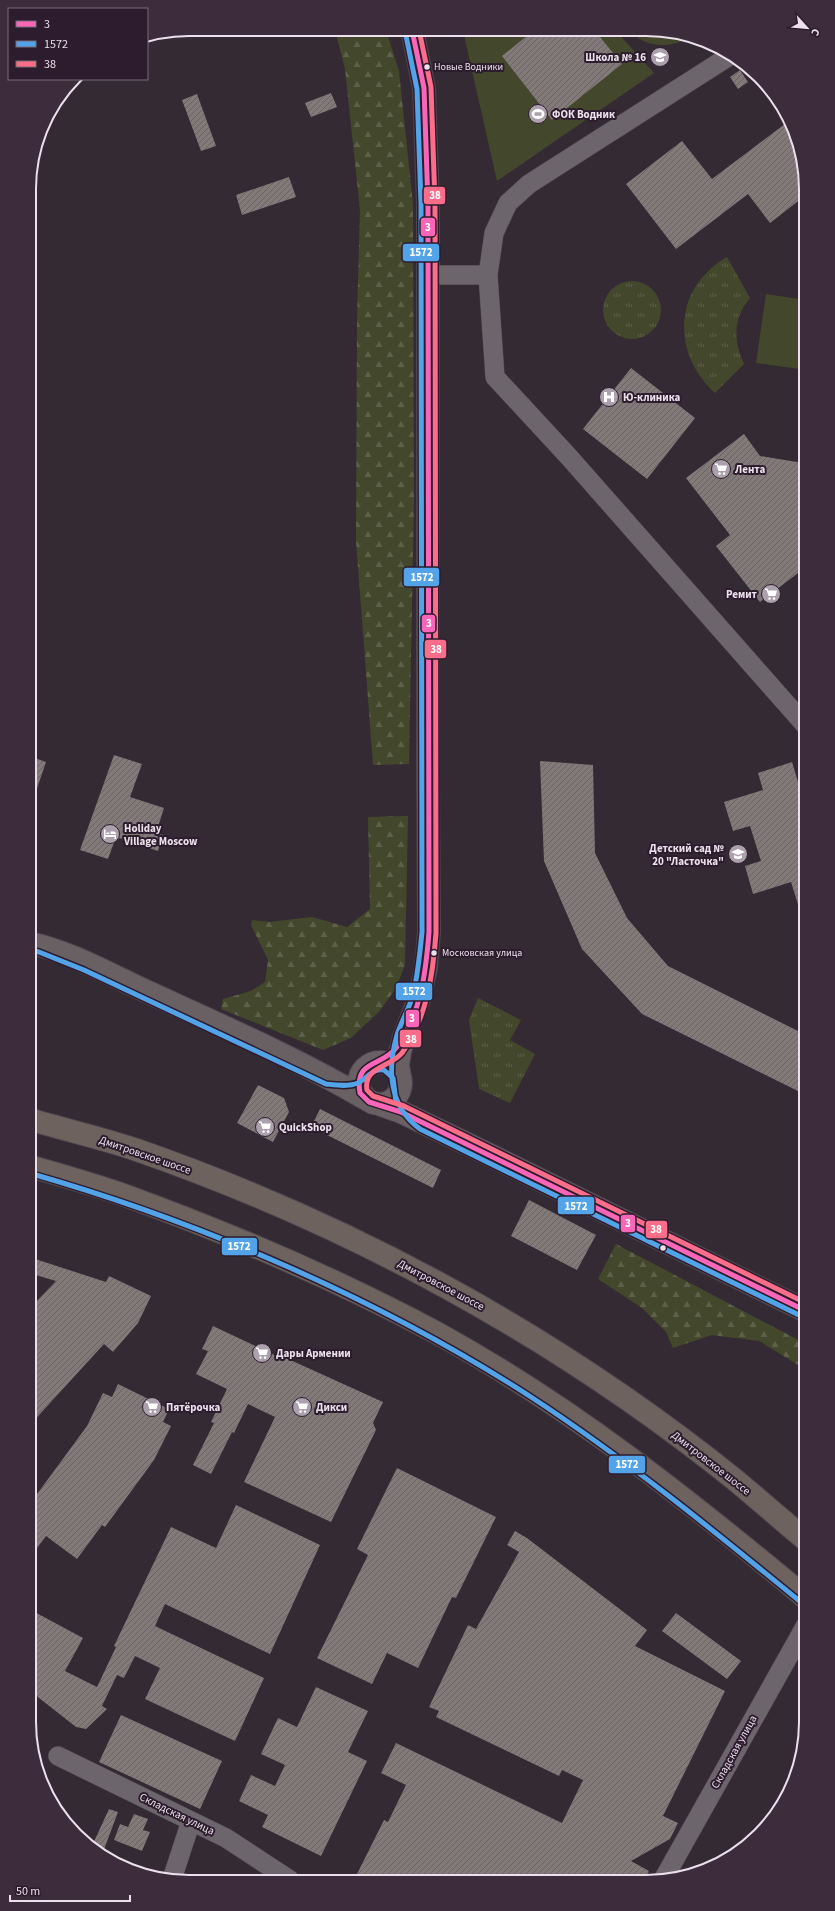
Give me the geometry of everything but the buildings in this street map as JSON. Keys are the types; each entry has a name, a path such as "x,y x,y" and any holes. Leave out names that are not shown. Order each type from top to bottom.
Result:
{"highway":[{"name":"Дмитровское шоссе","path":"36,1121 135,1150 252,1193 351,1237 476,1303 559,1354 639,1408 734,1479 799,1534"},
{"path":"36,1168 122,1194 238,1239 330,1279 437,1334 533,1391 613,1445 677,1492 799,1592"}],"main road":[{"path":"413,36 424,88 428,204 429,932 426,968 420,999 404,1037 398,1065 403,1100 410,1112 423,1122"},
{"path":"36,944 87,964 328,1077 373,1101 423,1122 799,1308"},
{"path":"328,1077 343,1079 368,1068 381,1062 393,1067 400,1083 393,1100 373,1101 359,1086 368,1068 395,1050 404,1037"}],"street":[{"path":"726,58 529,184 508,203 494,233 488,275 495,377 569,457 799,718"},
{"path":"428,275 488,275"},
{"name":"Складская улица","path":"666,1874 799,1637"},
{"name":"Складская улица","path":"58,1756 226,1838 282,1875"},
{"path":"174,1874 192,1821"}],"green space":[{"path":"337,36 388,36 399,71 413,204 414,500 409,764 373,765 356,541 357,317 360,210 345,69"},
{"name":"ФОК Водник","path":"464,36 621,36 654,73 497,181"},
{"path":"636,36 656,36 685,41 668,45 660,45 645,42"},
{"path":"727,257 750,298 740,313 736,330 740,355 744,364 715,393 701,377 691,359 685,341 684,322 688,303 696,286 709,270"},
{"path":"632,281 643,283 656,294 659,299 661,310 659,321 648,334 643,337 632,339 621,337 608,326 605,321 603,310 605,299 616,286 621,283"},
{"path":"766,294 799,299 799,369 756,363"},
{"path":"408,816 405,965 396,988 379,1012 351,1038 323,1050 221,1009 223,999 251,991 265,982 268,960 251,925 252,920 269,922 312,917 347,927 370,909 368,817"},
{"path":"478,998 521,1020 510,1040 535,1054 510,1103 479,1089 469,1020"},
{"path":"616,1244 799,1340 799,1366 759,1341 712,1335 673,1348 666,1332 642,1308 598,1279"}],"transit line":[{"name":"1572","path":"406,36 417,89 421,204 422,932 418,971 413,995 397,1035 394,1048 392,1074 396,1098 402,1110 420,1129 799,1315"},
{"name":"3","path":"413,36 424,88 428,204 429,932 424,977 417,1007 396,1048 384,1058 370,1065 361,1074 359,1082 360,1093 369,1102 401,1112 799,1308"},
{"name":"38","path":"420,36 431,87 435,204 436,933 431,980 423,1010 411,1039 397,1058 379,1068 369,1076 367,1090 373,1096 404,1106 799,1300"},
{"name":"1572","path":"36,951 84,970 326,1084 350,1085 358,1083 376,1070 384,1070 393,1078 396,1102"},
{"name":"1572","path":"36,1175 159,1215 224,1240 352,1296 413,1328 531,1397 601,1445 703,1523 799,1601"}],"place":[{"name":"Школа № 16","path":"660,57"},
{"name":"Новые Водники","path":"427,67"},
{"name":"ФОК Водник","path":"538,114"},
{"name":"Ю-клиника","path":"609,397"},
{"name":"Лента","path":"721,469"},
{"name":"Ремит","path":"771,594"},
{"name":"Holiday Village Moscow","path":"110,834"},
{"name":"Детский сад № 20 \"Ласточка\"","path":"738,854"},
{"name":"Московская улица","path":"434,953"},
{"name":"QuickShop","path":"265,1127"},
{"name":"Дары Армении","path":"262,1353"},
{"name":"Пятёрочка","path":"152,1407"},
{"name":"Дикси","path":"302,1407"}]}
